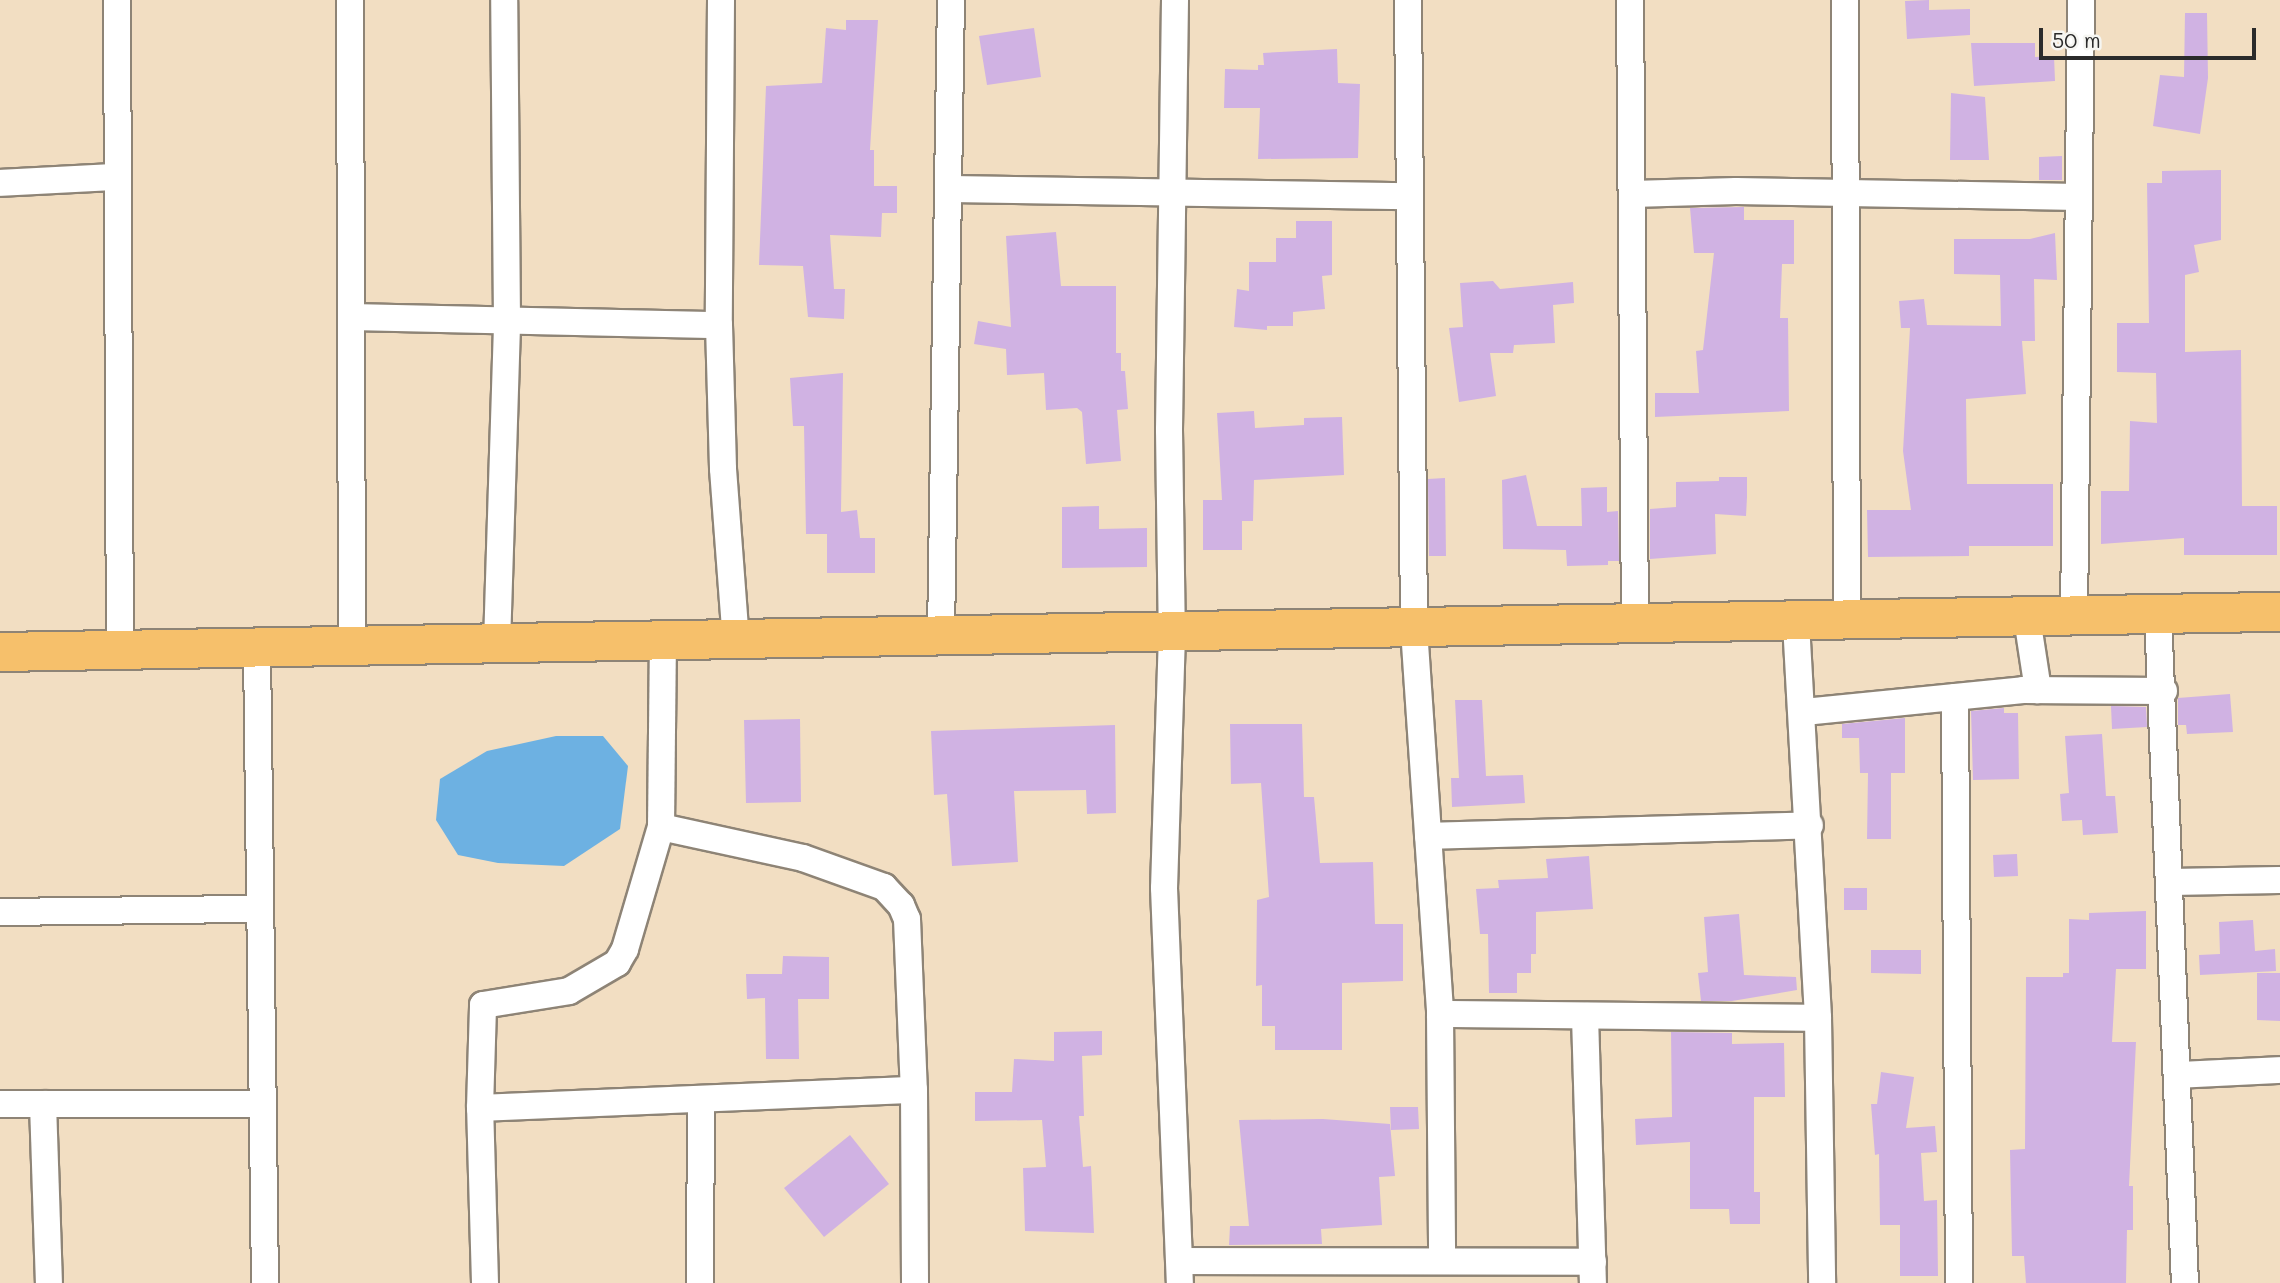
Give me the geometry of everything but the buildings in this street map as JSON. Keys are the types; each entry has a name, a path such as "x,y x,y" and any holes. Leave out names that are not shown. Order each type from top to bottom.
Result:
{"highway":[{"path":"0,652 120,652 941,634 1172,634 1634,626 2280,612"}],"street":[{"path":"117,0 114,177 120,652"},
{"path":"350,0 354,317 352,646"},
{"path":"497,644 507,321 504,0"},
{"path":"721,0 719,325 723,470 736,640"},
{"path":"941,634 951,189 951,0"},
{"path":"1175,0 1169,430 1172,634 1164,888 1180,1272 1442,1261 1593,1272 1586,1016"},
{"path":"1408,0 1413,629 1440,1014 1442,1261"},
{"path":"1630,0 1634,626"},
{"path":"1845,0 1843,193 1847,621"},
{"path":"2074,618 2081,0"},
{"path":"0,183 114,177"},
{"path":"951,189 1408,195"},
{"path":"1632,194 1843,193 2078,197"},
{"path":"354,317 719,325"},
{"path":"2158,615 2164,691 2185,1283"},
{"path":"2027,618 2038,690"},
{"path":"1796,623 1804,712 1818,1017 1822,1283"},
{"path":"485,1283 480,1108 483,1005 569,991 617,962 625,949 661,827 663,641"},
{"path":"257,649 265,1283"},
{"path":"1804,712 2038,690 2164,691"},
{"path":"1955,697 1959,1283"},
{"path":"1428,836 1810,825"},
{"path":"661,827 776,850 884,887 893,894 907,919 914,1090 915,1283"},
{"path":"2171,882 2280,880"},
{"path":"0,912 259,909"},
{"path":"1440,1014 1818,1017"},
{"path":"2178,1075 2280,1070"},
{"path":"480,1108 914,1090"},
{"path":"701,1100 701,1283"},
{"path":"0,1104 262,1104"},
{"path":"43,1104 48,1283"}],"water":[{"path":"556,736 603,736 628,766 620,829 564,866 498,863 458,855 436,820 440,779 487,751"}]}
